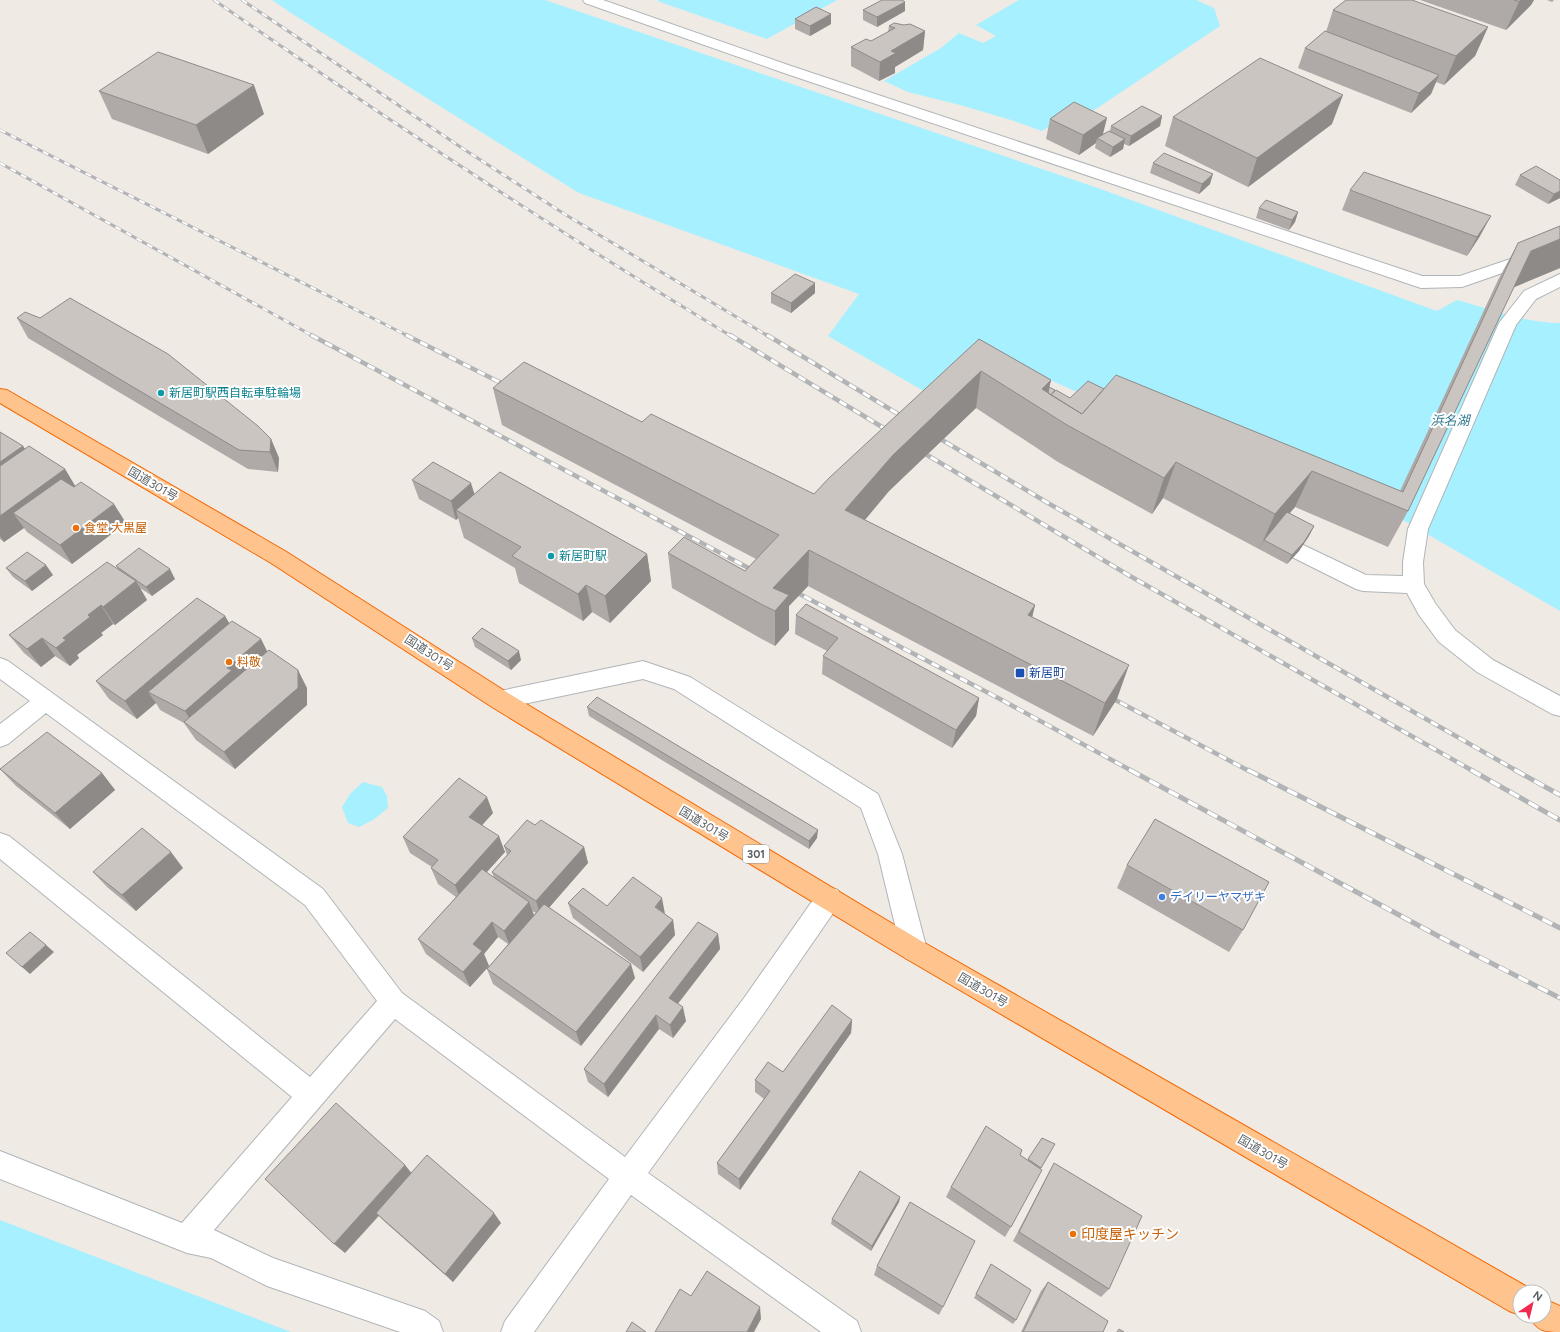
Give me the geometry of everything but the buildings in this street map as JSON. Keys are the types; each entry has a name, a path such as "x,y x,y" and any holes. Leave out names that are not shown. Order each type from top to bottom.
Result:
{"highway":[{"name":"国道301号","path":"0,395 278,557 500,700 914,950 1512,1295"}],"street":[{"path":"590,0 786,69 1421,282 1462,281 1547,252"},
{"path":"1560,280 1530,295 1508,323 1418,528 1413,562 1413,585 1447,636 1485,666 1560,706"},
{"path":"1299,551 1363,583 1413,585"},
{"path":"0,667 314,897 393,1002 628,1176 846,1332"},
{"path":"500,700 643,670 682,683 870,802 890,854 914,950"},
{"path":"0,738 46,701"},
{"path":"0,844 312,1096"},
{"path":"516,1332 628,1176 753,1007 828,898"},
{"path":"187,1239 393,1002"},
{"path":"0,1165 187,1239 214,1244 267,1271 414,1322 428,1332"}],"water":[{"name":"浜名湖","path":"272,0 545,0 1095,187 1437,311 1457,300 1534,321 1560,323 1560,611 1396,516 1313,496 980,349 936,398 828,336 859,294 579,193"},
{"path":"837,0 767,39 657,1"},
{"path":"1019,0 1196,0 1214,8 1220,26 1078,121 1067,115 1042,131 960,105 908,92 884,81 941,48 959,33 983,43 996,36 976,25"},
{"path":"363,782 382,787 387,796 388,808 373,820 359,827 348,823 342,807 350,794"},
{"path":"0,1220 291,1332 0,1332"}],"railway":[{"path":"214,0 341,87 470,172 665,296 731,336"},
{"path":"242,0 465,150 566,215 768,336"},
{"path":"0,130 408,336"},
{"path":"0,163 313,336"},
{"path":"311,335 758,573"},
{"path":"406,335 509,387"},
{"path":"730,335 892,433"},
{"path":"767,335 908,420"},
{"path":"932,434 1053,506 1517,771"},
{"path":"917,449 1130,576 1473,771"},
{"path":"790,589 1000,699 1132,771"},
{"path":"1106,695 1249,771"},
{"path":"1130,770 1440,937 1560,998"},
{"path":"1248,770 1560,928"},
{"path":"1471,770 1560,820"},
{"path":"1515,770 1560,795"}],"place":[{"name":"新居町駅西自転車駐輪場","path":"161,393"},
{"name":"食堂 大黒屋","path":"76,528"},
{"name":"新居町駅","path":"551,556"},
{"name":"料敬","path":"229,662"},
{"name":"新居町","path":"1020,673"},
{"name":"デイリーヤマザキ","path":"1162,897"},
{"name":"印度屋キッチン","path":"1073,1234"}]}
